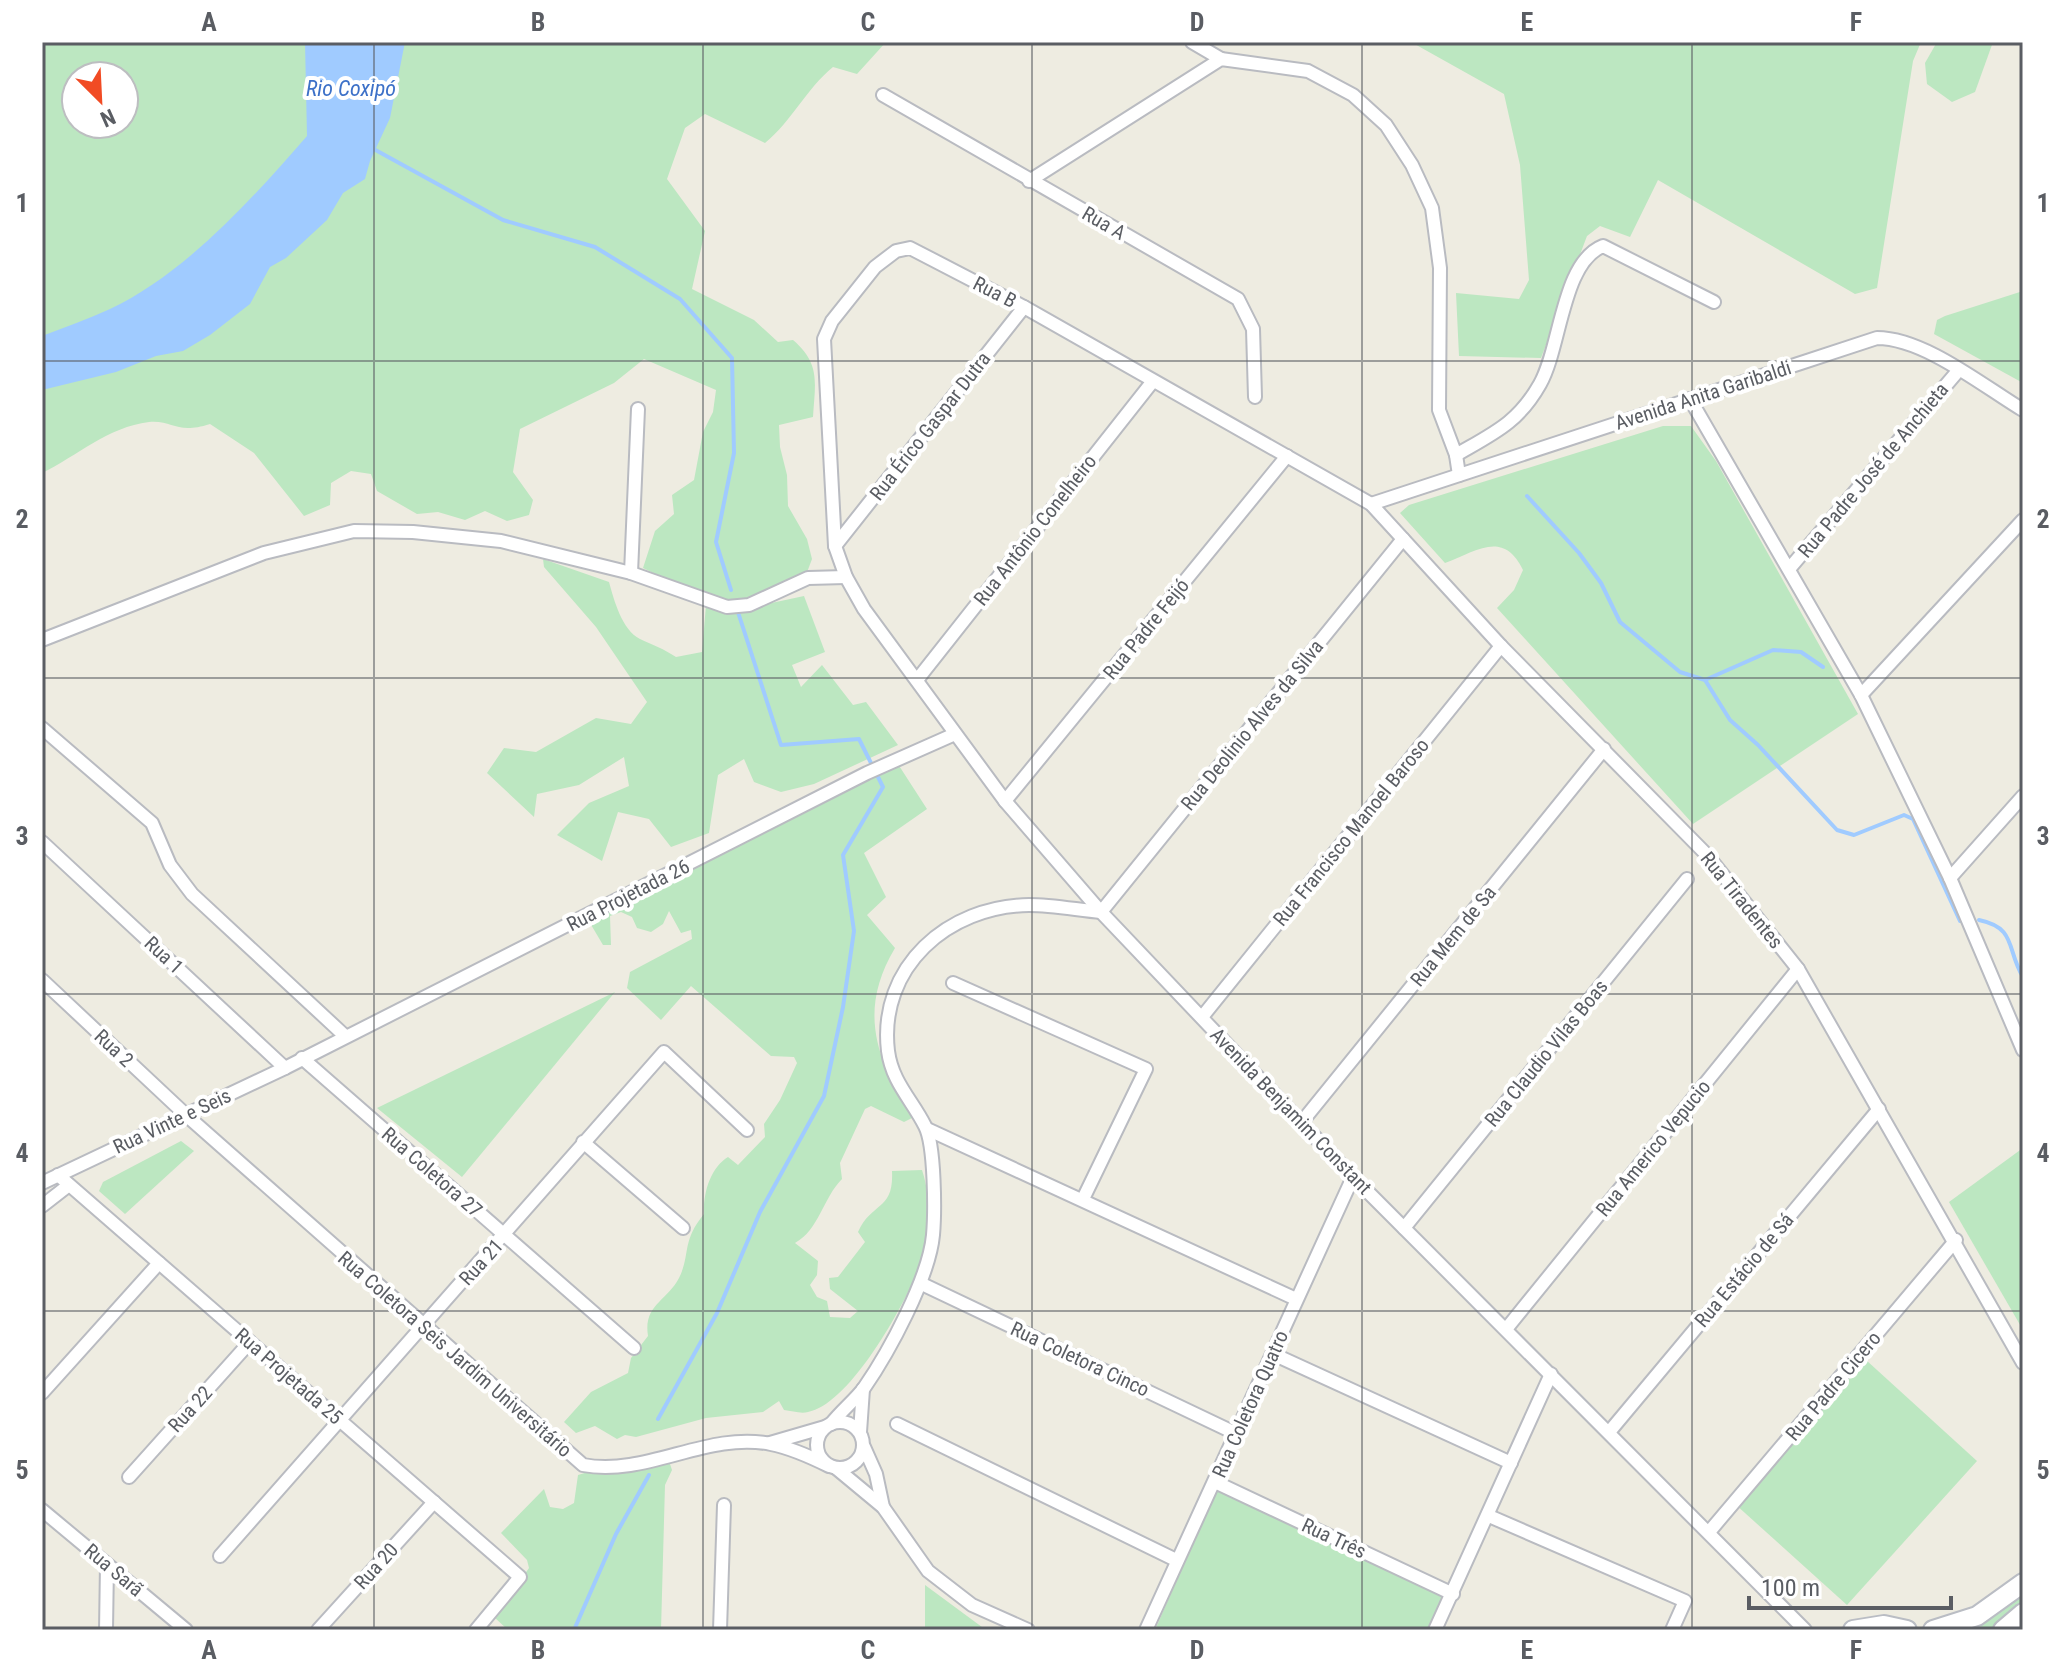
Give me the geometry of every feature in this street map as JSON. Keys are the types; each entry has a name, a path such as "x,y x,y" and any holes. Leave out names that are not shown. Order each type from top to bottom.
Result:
{"main road":[{"path":"1933,1630 1977,1616 2023,1583"},
{"path":"2003,1630 2023,1613"},
{"path":"1853,1630 1884,1625 1907,1630"}],"street":[{"path":"1192,42 1221,59 1308,71 1353,95 1386,125 1412,165 1432,208 1440,268 1439,410 1456,455 1459,475"},
{"path":"1029,181 1221,59"},
{"name":"Rua A","path":"883,95 1238,299 1253,329 1255,397"},
{"path":"1456,455 1512,423 1541,382 1577,273 1589,252 1603,246 1714,302"},
{"name":"Rua B","path":"835,546 823,353 832,321 875,267 896,251 910,248 1024,307 1371,504"},
{"name":"Rua Érico Gaspar Dutra","path":"835,546 1024,307"},
{"name":"Avenida Anita Garibaldi","path":"1371,504 1877,338 1898,338 2023,410"},
{"name":"Rua Padre José de Anchieta","path":"1789,569 1958,371"},
{"name":"Rua Antônio Conelheiro","path":"917,680 1153,381"},
{"path":"1690,399 1861,695 1950,878 2023,1050"},
{"path":"631,573 638,409"},
{"name":"Rua Padre Feijó","path":"1005,801 1287,456"},
{"name":"Rua Tiradentes","path":"1371,504 1501,646 1707,855 1798,969 1956,1240 2023,1363"},
{"path":"1861,695 2023,520"},
{"path":"42,640 264,553 354,531 413,532 501,541 631,573 727,607 749,605 808,578 846,577"},
{"name":"Rua Deolinio Alves da Silva","path":"1101,912 1403,539"},
{"name":"Avenida Benjamim Constant","path":"835,546 846,577 864,609 1005,801 1101,912 1353,1177 1610,1431 1805,1630"},
{"name":"Rua Francisco Manoel Baroso","path":"1202,1017 1501,646"},
{"path":"42,728 152,823 170,865 192,894 345,1036"},
{"name":"Rua Projetada 26","path":"302,1058 867,773 955,734"},
{"name":"Rua Mem de Sa","path":"1301,1123 1604,749"},
{"path":"1950,878 2023,796"},
{"name":"Rua 1","path":"42,842 285,1068"},
{"name":"Rua Claudio Vilas Boas","path":"1404,1228 1687,879"},
{"path":"1028,1630 972,1605 928,1571 883,1507 832,1467 817,1448 828,1426 863,1389 922,1284 933,1237 934,1200 927,1129 895,1080 888,1052 888,1026 896,989 911,959 938,935 969,917 1000,908 1030,905 1101,912"},
{"name":"Rua Americo Vepucio","path":"1507,1328 1798,969"},
{"name":"Rua 2","path":"42,980 186,1115"},
{"path":"953,983 1146,1069 1083,1199"},
{"name":"Rua 21","path":"220,1556 664,1052 747,1130"},
{"name":"Rua Vinte e Seis","path":"42,1183 302,1058"},
{"name":"Rua Coletora 27","path":"302,1058 634,1348"},
{"name":"Rua Estácio de Sá","path":"1610,1431 1879,1109"},
{"name":"Rua Coletora Seis Jardim Universitário","path":"186,1115 583,1465 624,1467 714,1445 770,1443"},
{"path":"927,1129 1296,1299"},
{"path":"583,1142 683,1228"},
{"name":"Rua Projetada 25","path":"58,1175 520,1577 476,1630"},
{"name":"Rua Coletora Quatro","path":"1146,1630 1353,1177"},
{"path":"42,1206 69,1185"},
{"name":"Rua Padre Cicero","path":"1709,1532 1956,1240"},
{"path":"42,1393 159,1263"},
{"name":"Rua Coletora Cinco","path":"922,1284 1237,1434"},
{"name":"Rua 22","path":"129,1477 250,1342"},
{"path":"1273,1354 1511,1463"},
{"path":"1435,1630 1551,1374"},
{"path":"863,1389 860,1432 876,1474 883,1507"},
{"path":"770,1443 847,1423 860,1432"},
{"path":"897,1424 1176,1560"},
{"path":"770,1443 844,1469 858,1461 864,1447"},
{"name":"Rua Três","path":"1215,1482 1453,1594"},
{"name":"Rua 20","path":"318,1630 434,1502"},
{"path":"720,1630 724,1505"},
{"name":"Rua Sarã","path":"42,1510 186,1630"},
{"path":"1489,1516 1685,1601 1672,1630"},
{"path":"106,1630 107,1564"}],"green space":[{"path":"42,42 886,42 857,74 833,67 765,143 705,114 685,128 667,179 705,231 692,289 754,320 778,342 793,340 808,357 814,375 813,417 779,425 780,447 787,475 788,506 807,539 812,559 806,575 757,606 804,596 825,652 792,665 801,687 822,665 853,705 866,702 898,745 814,784 781,792 754,782 744,759 718,775 709,833 671,847 649,819 618,812 602,861 557,835 589,803 629,786 624,757 579,785 537,794 534,817 487,773 504,748 536,752 596,718 631,724 647,702 596,627 544,567 543,559 609,582 628,629 640,639 676,657 702,652 706,605 745,606 727,600 706,599 643,568 655,531 674,514 672,495 694,480 703,432 713,412 716,390 644,359 614,383 520,429 513,472 533,500 529,515 507,521 485,511 465,520 438,512 417,514 377,491 371,474 351,471 331,483 330,505 304,516 254,453 210,424 182,428 149,422 106,436 42,473"},
{"path":"1411,42 1921,42 1913,61 1877,288 1855,294 1658,180 1630,237 1600,226 1587,236 1541,358 1459,356 1456,293 1519,299 1529,280 1520,165 1504,94"},
{"path":"1937,42 1993,42 1975,92 1952,102 1927,84 1925,63"},
{"path":"2023,291 2023,383 1934,334 1937,320 1945,316"},
{"path":"1663,426 1691,426 1716,461 1858,714 1693,824 1497,608 1514,590 1523,570 1515,557 1507,550 1488,547 1445,563 1400,513 1409,505"},
{"path":"896,761 927,809 864,853 886,897 867,915 895,948 883,971 877,993 874,1014 876,1035 889,1076 912,1118 904,1122 871,1106 865,1109 840,1163 842,1179 810,1230 795,1243 818,1261 817,1275 810,1285 817,1297 827,1301 830,1317 850,1318 858,1311 830,1289 829,1278 838,1277 865,1242 858,1232 890,1193 892,1171 922,1170 929,1210 925,1250 919,1268 879,1343 843,1389 825,1404 799,1413 784,1410 779,1401 763,1412 706,1418 636,1437 625,1435 617,1439 595,1426 576,1433 564,1422 591,1392 628,1373 631,1358 648,1336 647,1326 652,1310 674,1286 683,1270 692,1232 704,1214 706,1190 712,1175 728,1157 738,1165 765,1137 764,1124 780,1100 797,1063 794,1057 771,1056 691,986 661,1020 627,988 630,972 692,939 691,930 681,933 669,911 663,924 651,932 637,928 632,917 621,912 610,916 611,945 603,945 590,923 591,915"},
{"path":"615,992 462,1177 377,1108"},
{"path":"181,1141 194,1151 125,1214 99,1191 103,1182"},
{"path":"2023,1148 2023,1330 1949,1202"},
{"path":"1866,1360 1977,1461 1847,1605 1735,1504"},
{"path":"668,1458 672,1470 665,1485 661,1630 508,1630 494,1617 529,1568 527,1560 501,1533 544,1489 550,1507 563,1509 574,1503 578,1475 629,1471"},
{"path":"1216,1490 1444,1597 1428,1630 1155,1630"},
{"path":"925,1585 986,1630 925,1630"},
{"path":"2023,1589 2023,1605 1992,1630 1949,1630"}],"water":[{"name":"Rio Coxipó","path":"305,42 405,42 390,118 365,179 343,193 327,220 286,258 270,267 250,304 210,335 183,351 42,390 42,336 110,309 165,276 217,232 307,136"}],"waterway":[{"path":"370,147 503,220 595,247 680,299 732,358 734,453 716,542 731,590"},
{"path":"1527,496 1579,553 1601,583 1620,622 1680,672 1705,680 1730,720 1758,745 1837,830 1854,835 1904,815 1913,819 1960,921"},
{"path":"658,1419 717,1313 760,1212 824,1096 843,1007 854,931 843,855 883,787 859,739 781,745 737,609"},
{"path":"1705,680 1773,650 1801,652 1823,667"},
{"path":"1979,920 2000,928 2005,934 2023,977"},
{"path":"574,1630 616,1534 649,1475"}]}
